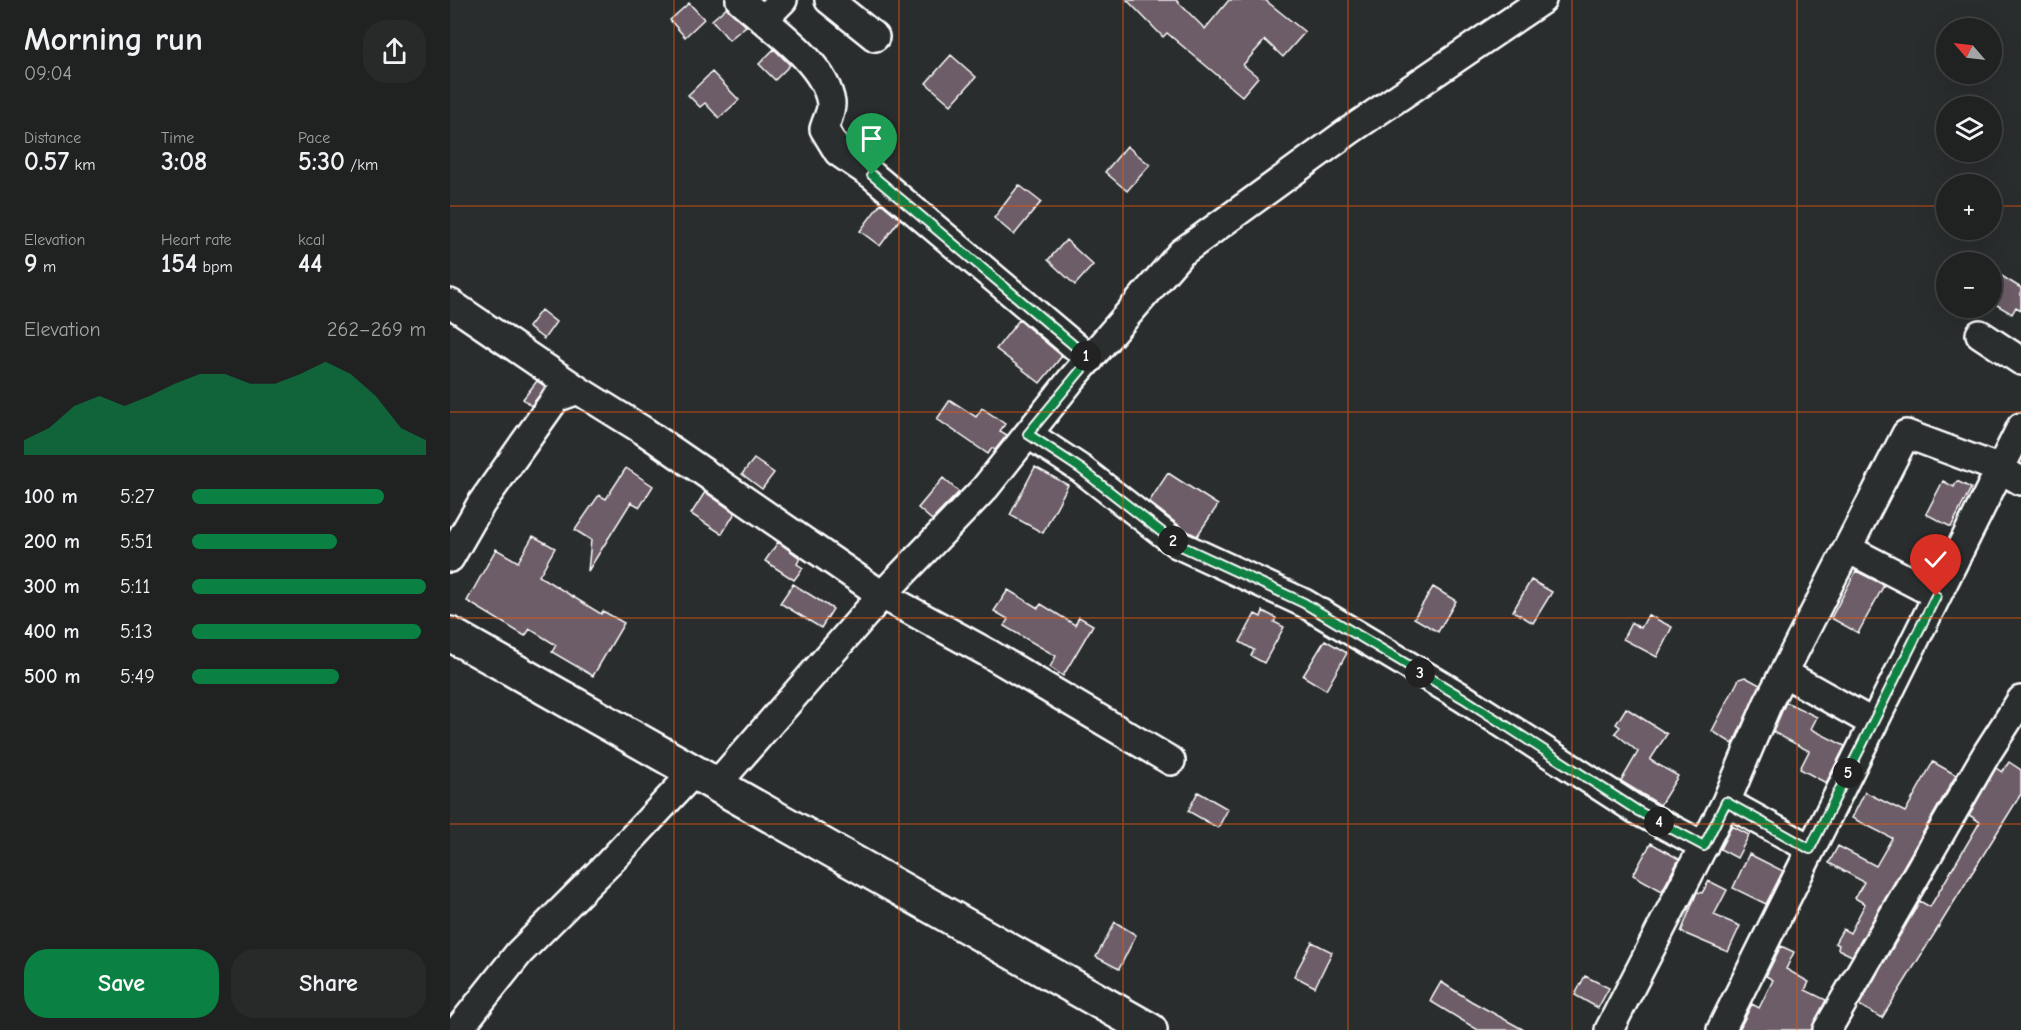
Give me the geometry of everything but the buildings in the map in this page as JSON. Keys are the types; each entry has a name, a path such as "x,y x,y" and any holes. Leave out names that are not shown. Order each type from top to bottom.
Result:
{"highway":[{"path":"450,634 1132,1026"}],"street":[{"path":"740,0 799,52 823,81 831,105 824,129 838,152 872,175 1090,359"},
{"path":"763,20 783,0"},
{"path":"829,0 875,37"},
{"path":"458,1030 519,953 609,864 705,779 985,488 1090,359 1181,253 1349,131 1542,0"},
{"path":"450,303 578,390 663,444 882,596 988,653 1171,761"},
{"path":"1980,334 2021,361"},
{"path":"450,558 481,504 556,398 578,390"},
{"path":"1721,1030 1936,596 2010,475 2021,427"},
{"path":"1028,434 1081,469 1177,544 1304,603 1463,698 1638,811 1704,846"},
{"path":"1609,1030 1726,802 1767,705 1906,434 2010,475"},
{"path":"1848,549 1936,596"},
{"path":"1784,673 1873,723"},
{"path":"1827,1030 1987,753 2021,700"},
{"path":"1726,802 1810,849"}],"route":[{"path":"872,175 1090,359 1028,434 1081,469 1177,544 1304,603 1463,698 1638,811 1704,846 1726,802 1810,849 1936,596"}]}
